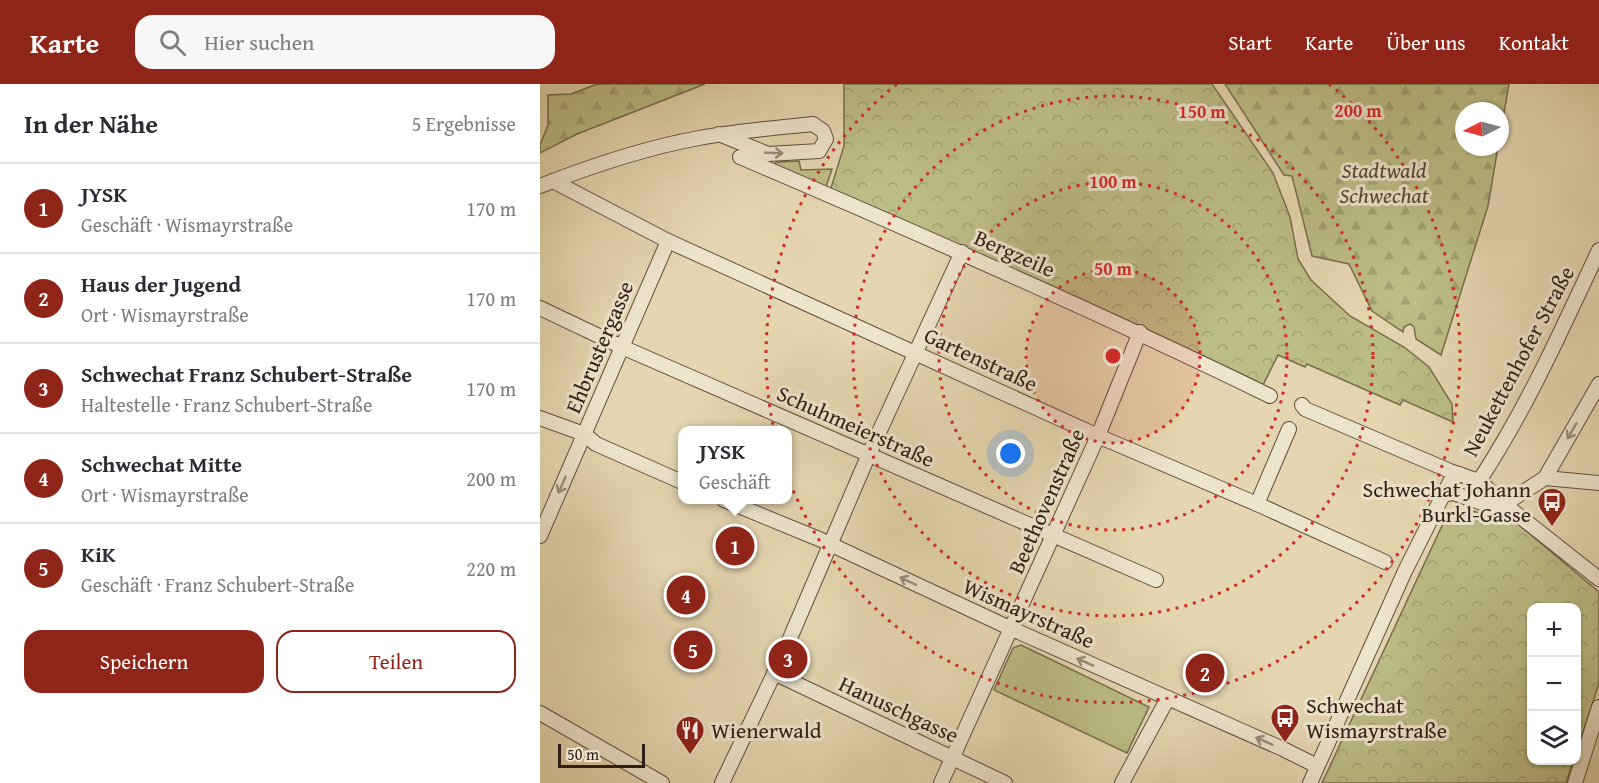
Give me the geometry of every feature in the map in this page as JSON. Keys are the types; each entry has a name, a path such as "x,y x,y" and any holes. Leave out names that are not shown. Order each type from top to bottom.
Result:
{"street":[{"path":"552,185 606,161 719,134 813,124 824,131 826,139 819,151 768,154 719,134"},
{"name":"Bergzeile","path":"740,157 962,252 1140,332 1270,396"},
{"name":"Gartenstraße","path":"552,185 668,241 1098,436 1385,562"},
{"name":"Ehbrustergasse","path":"540,536 668,241"},
{"name":"Neukettenhofer Straße","path":"1310,783 1405,571 1451,480 1460,474 1479,481 1503,444 1555,345 1599,250"},
{"path":"722,783 774,673 869,454 962,252"},
{"name":"Schuhmeierstraße","path":"540,308 622,347 1156,580"},
{"name":"Beethovenstraße","path":"941,783 1098,436 1140,332"},
{"path":"1508,507 1511,500 1545,478 1599,384"},
{"path":"1302,405 1305,409 1366,436 1460,474"},
{"path":"540,418 584,434 596,444 678,480"},
{"path":"1257,504 1289,429"},
{"path":"1545,478 1599,483 1599,496"},
{"path":"1479,481 1599,579"},
{"path":"1443,495 1453,493 1491,506 1508,507"},
{"name":"Wismayrstraße","path":"734,504 830,544 1012,629 1317,766"},
{"name":"Hanuschgasse","path":"774,673 1005,783"},
{"path":"1122,783 1168,698"},
{"path":"1575,783 1599,707"},
{"path":"540,713 662,783"}],"green space":[{"path":"597,84 705,84 577,134 540,153 540,145 548,125 548,95 571,94"},
{"path":"844,84 1212,84 1273,173 1290,217 1298,259 1311,280 1350,316 1404,347 1429,367 1452,404 1453,422 1403,400 1400,405 1307,364 1305,367 1278,355 1263,385 830,191 844,146"},
{"name":"Stadtwald Schwechat","path":"1225,84 1509,84 1506,102 1455,102 1455,156 1496,156 1488,206 1441,355 1416,339 1414,327 1410,324 1404,327 1403,332 1372,311 1349,264 1312,256 1292,176 1284,175"},
{"path":"799,161 801,170 832,169 826,187 775,165 776,162"},
{"path":"1473,511 1518,524 1599,592 1599,683 1581,739 1581,603 1527,603 1527,765 1572,765 1566,783 1322,783 1447,515"},
{"path":"1021,645 1149,707 1127,753 994,690 1013,648"}],"place":[{"name":"Schwechat Johann Burkl-Gasse","path":"1552,528"},
{"name":"JYSK","path":"735,546"},
{"name":"Schwechat Mitte","path":"686,595"},
{"name":"KiK","path":"693,650"},
{"name":"Schwechat Franz Schubert-Straße","path":"788,659"},
{"name":"Haus der Jugend","path":"1205,673"},
{"name":"Schwechat Wismayrstraße","path":"1285,744"},
{"name":"Wienerwald","path":"690,756"}]}
